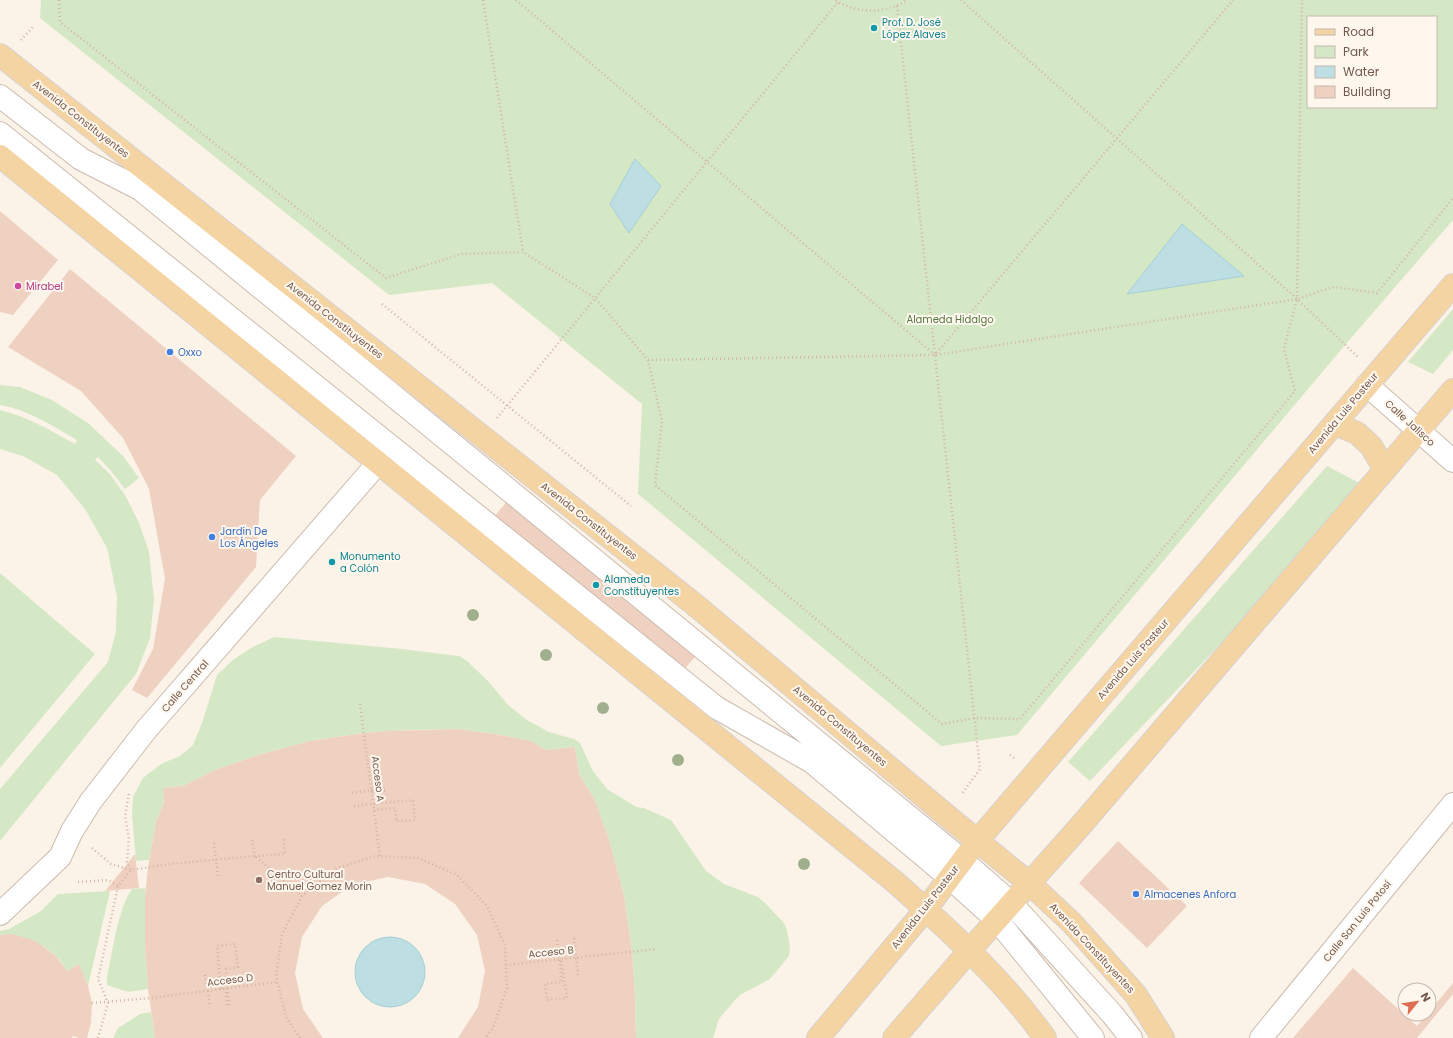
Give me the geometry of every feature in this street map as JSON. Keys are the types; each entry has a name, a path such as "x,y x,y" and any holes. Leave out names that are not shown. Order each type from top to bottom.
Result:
{"main road":[{"name":"Avenida Constituyentes","path":"0,55 688,600 1029,883 1072,923 1136,995 1163,1038"},
{"path":"0,156 926,909 970,950 1032,1020 1045,1038"},
{"name":"Avenida Luis Pasteur","path":"818,1038 926,909 955,868 978,840 1453,285"},
{"path":"894,1038 1088,817 1453,390"},
{"path":"1334,424 1356,433 1371,446 1385,470"}],"street":[{"path":"0,96 81,159 140,189 955,868 1093,1038"},
{"path":"0,133 717,708 812,762 955,868 1011,903 1112,1014 1131,1038"},
{"name":"Calle Jalisco","path":"1367,385 1453,461"},
{"name":"Calle Central","path":"0,914 60,857 72,831 92,801 146,730 378,463"},
{"name":"Calle San Luis Potosí","path":"1261,1038 1453,804"}],"path":[{"path":"59,0 60,22 386,278 462,254 523,252 595,298 648,360 662,421 655,485 942,724 974,718 1020,719 1295,391 1284,349 1297,299 1302,0"},
{"path":"483,0 523,252"},
{"path":"516,0 935,355"},
{"path":"507,406 837,1 857,9 877,11 897,6 908,0"},
{"path":"962,0 1297,299 1354,353"},
{"path":"935,355 1233,0"},
{"path":"897,6 980,769 946,815"},
{"path":"648,360 935,355 1297,299 1334,286 1377,294 1453,198"},
{"path":"382,304 631,506"},
{"name":"Acceso A","path":"360,704 380,856"},
{"path":"131,870 127,862 129,839 125,816 129,796 132,790"},
{"path":"352,793 372,790 380,856"},
{"path":"372,792 387,790"},
{"path":"354,806 413,800 415,820 396,821 395,808 374,810"},
{"path":"90,846 111,864 131,870 170,864 285,854 283,837"},
{"path":"252,840 254,856 302,896"},
{"path":"214,843 218,877"},
{"path":"300,1038 286,1017 277,982 276,976 282,934 302,896 335,869 380,856 418,858 457,875 488,906 505,945 507,988 493,1028 485,1038"},
{"path":"98,1038 108,1003 98,980 118,886 131,870"},
{"path":"78,882 108,880 118,886"},
{"path":"574,938 578,976"},
{"path":"557,940 561,959 567,998 547,1000 545,984 562,982 561,959"},
{"path":"221,989 217,946 235,944 238,967 226,969 228,1005"},
{"name":"Acceso B","path":"506,965 656,949"},
{"path":"205,975 210,1007"},
{"name":"Acceso D","path":"92,1003 108,1003 277,982"},
{"path":"207,991 227,989"}],"green space":[{"name":"Alameda Hidalgo","path":"41,0 1453,0 1453,220 1345,345 1017,735 941,746 638,494 642,404 492,283 389,295 40,18"},
{"path":"1453,309 1453,350 1433,374 1408,362"},
{"path":"0,385 20,387 52,400 88,423 123,456 139,478 125,489 98,457 95,460 109,473 125,495 139,523 149,552 154,599 150,638 136,674 0,841 0,789 108,662 116,631 117,597 107,548 85,509 57,475 23,456 0,449 0,410 29,420 75,444 77,440 30,415 10,407 0,405"},
{"path":"1327,466 1369,488 1090,781 1068,762"},
{"path":"0,573 95,654 0,768"},
{"path":"274,637 459,656 467,661 488,681 508,705 527,720 549,732 574,739 580,743 593,771 607,789 636,807 644,808 671,820 706,871 724,884 758,897 765,903 784,923 787,930 790,947 789,956 770,979 740,995 734,1001 719,1019 713,1038 636,1038 632,952 624,895 610,843 595,800 579,774 575,747 545,750 532,741 495,734 458,729 409,730 364,733 310,741 258,755 215,770 183,786 163,788 164,802 156,822 149,860 136,861 132,814 133,797 143,778 161,764 180,756 193,745 202,723 217,675 233,660 251,648"},
{"path":"145,888 145,945 148,989 128,992 107,985 107,978 119,919 127,897 132,889"},
{"path":"110,891 88,986 79,964 67,971 57,957 36,942 22,937 0,935 0,931 9,929 41,911 58,894"},
{"path":"151,1012 155,1038 113,1038 118,1028 140,1014"}],"water":[{"path":"635,159 661,186 629,233 610,204"},
{"path":"1182,224 1244,276 1127,294"},
{"path":"390,937 403,940 415,947 422,959 425,972 422,985 415,997 403,1004 390,1007 377,1004 365,997 358,985 355,972 358,959 365,947 377,940"}],"building":[{"name":"Mirabel","path":"0,211 58,260 13,315 0,312"},
{"path":"70,269 296,456 260,500 256,567 147,698 132,690 153,649 165,579 149,489 123,438 81,391 8,347"},
{"name":"Alameda Constituyentes","path":"509,499 699,652 683,671 493,518"},
{"name":"Centro Cultural Manuel Gomez Morin","path":"458,729 532,741 545,750 575,747 579,774 595,800 610,843 624,895 632,952 636,1038 458,1038 478,1007 485,971 477,935 455,904 425,884 388,877 352,885 322,906 302,937 295,973 303,1009 323,1038 155,1038 148,989 145,945 145,896 148,867 156,822 164,802 163,788 183,786 215,770 258,755 310,741 386,731"},
{"path":"1118,841 1187,906 1147,948 1079,883"},
{"path":"135,854 139,888 105,891 110,885"},
{"path":"12,934 36,941 56,956 67,971 79,964 88,986 92,1003 91,1023 87,1038 73,1036 72,1038 0,1038 0,935"},
{"path":"1353,968 1397,1008 1397,1022 1413,1022 1417,1026 1420,1022 1430,1022 1417,1038 1293,1038"},
{"path":"1453,983 1453,994 1437,1014 1437,1002"}],"place":[{"name":"Prof. D. José López Alaves","path":"874,28"},
{"name":"Mirabel","path":"18,286"},
{"name":"Oxxo","path":"170,352"},
{"name":"Jardín De Los Ángeles","path":"212,537"},
{"name":"Monumento a Colón","path":"332,562"},
{"name":"Alameda Constituyentes","path":"596,585"},
{"name":"Centro Cultural Manuel Gomez Morin","path":"259,880"},
{"name":"Almacenes Anfora","path":"1136,894"}]}
